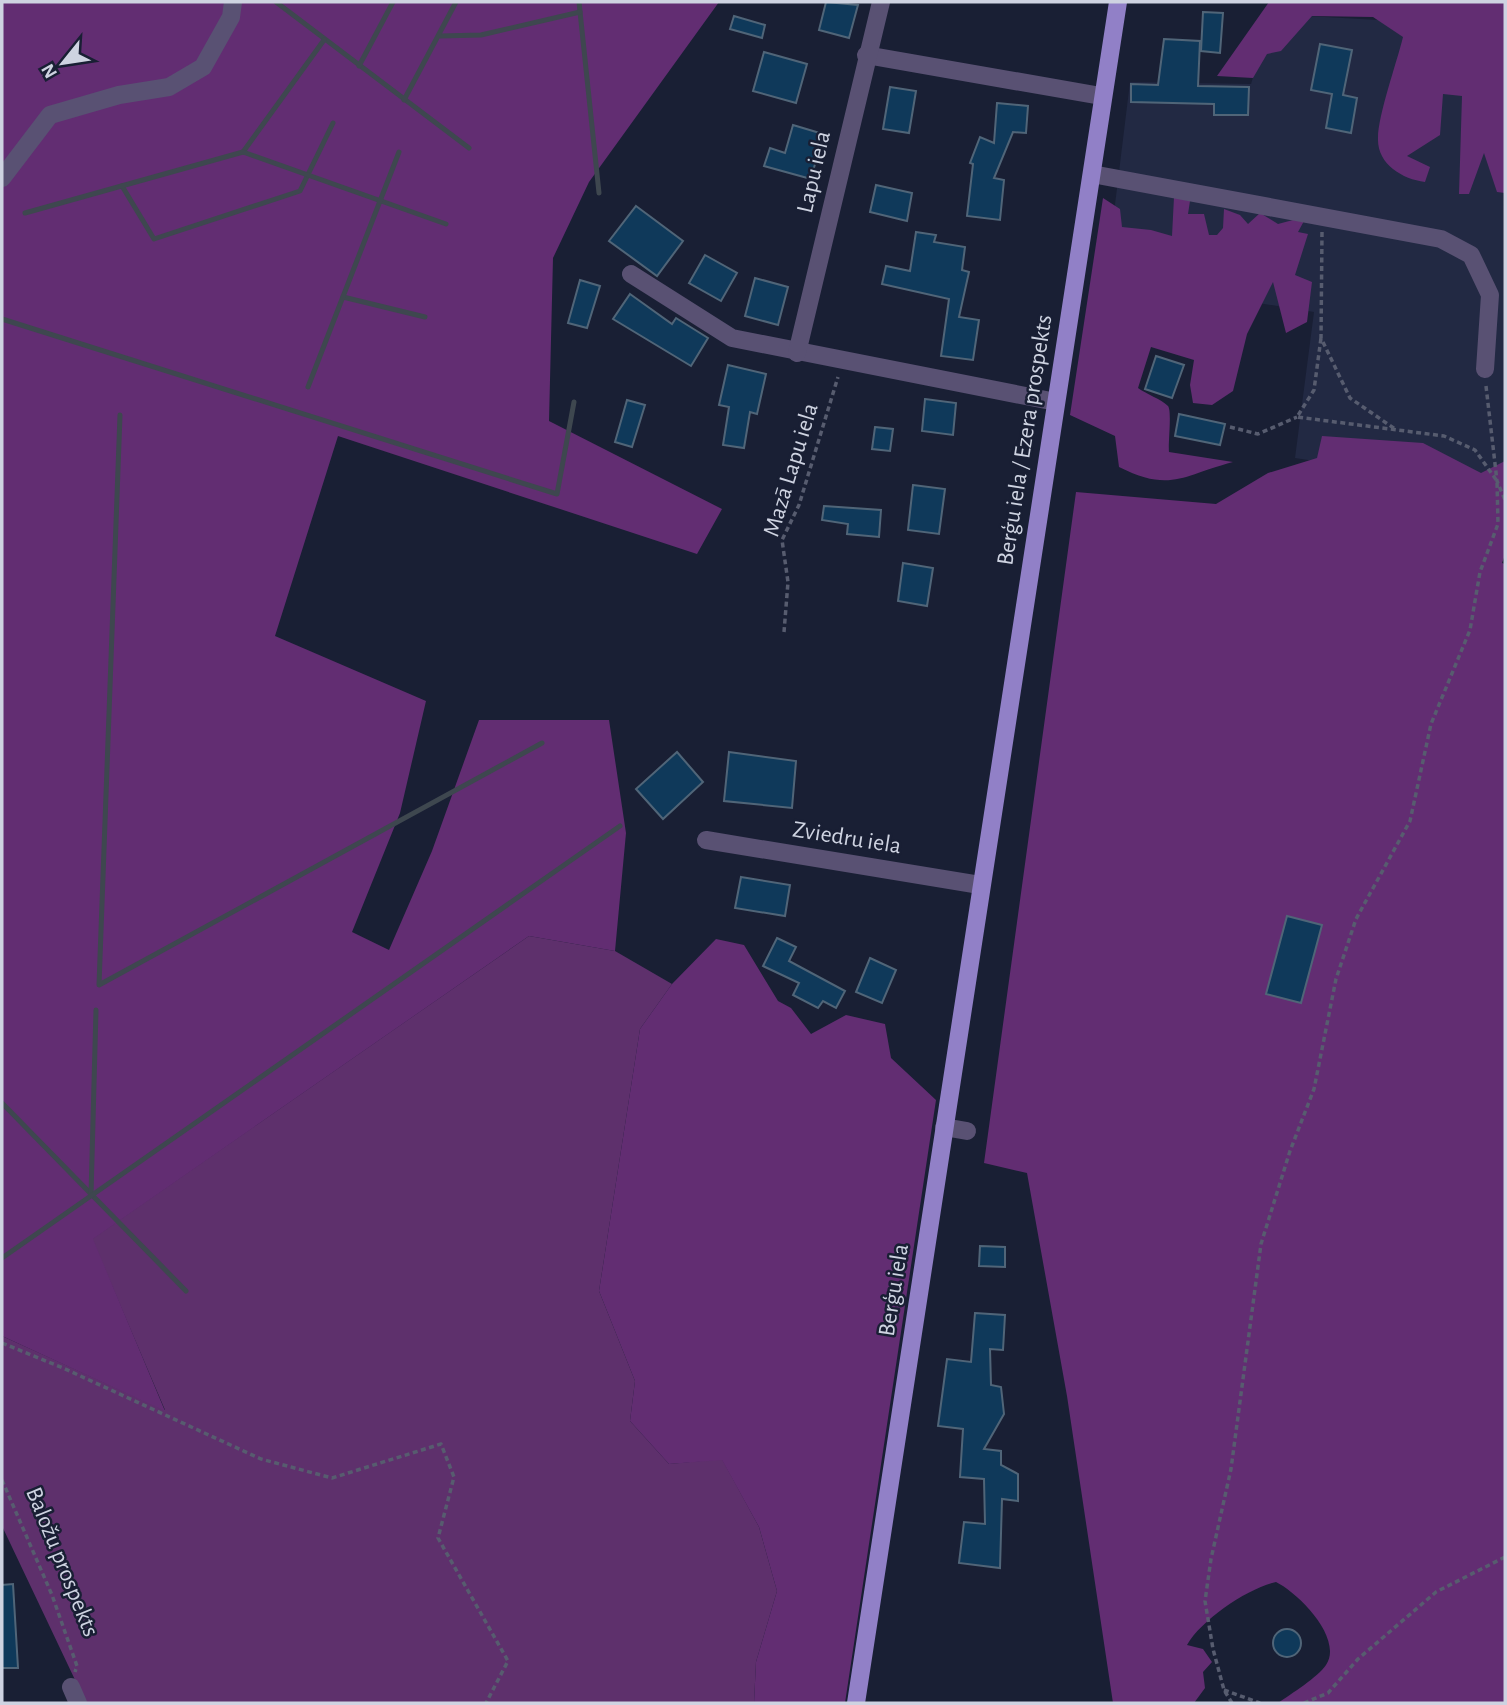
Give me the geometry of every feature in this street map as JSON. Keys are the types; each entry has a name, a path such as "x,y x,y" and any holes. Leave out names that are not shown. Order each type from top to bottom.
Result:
{"main road":[{"name":"Berģu iela / Ezera prospekts","path":"980,885 1092,174 1101,96 1118,2"},
{"name":"Berģu iela","path":"856,1703 980,885"}],"street":[{"path":"2,178 50,115 119,95 169,87 203,67 231,17 233,2"},
{"name":"Lapu iela","path":"797,353 866,55 881,2"},
{"path":"866,55 1101,96"},
{"path":"1092,174 1441,239 1471,256 1490,295 1485,369"},
{"path":"631,274 732,338 797,353 1056,402"},
{"name":"Zviedru iela","path":"706,840 980,885"},
{"path":"944,1127 967,1131"}],"path":[{"path":"1297,417 1314,390 1321,338 1322,217"},
{"path":"1321,338 1350,397 1396,430"},
{"name":"Mazā Lapu iela","path":"784,632 788,582 782,540 799,505 843,362"},
{"path":"1231,1703 1224,1690 1205,1601 1211,1559 1231,1469 1261,1244 1290,1151 1314,1089 1336,979 1356,919 1410,821 1431,724 1471,630 1480,572 1498,524 1485,369"},
{"path":"1230,427 1258,434 1297,417 1444,436 1475,450 1505,500"},
{"path":"2,1343 63,1367 261,1459 332,1478 441,1444 454,1477 438,1538 508,1661 486,1703"},
{"name":"Baložu prospekts","path":"2,1480 52,1595 77,1666 75,1695"},
{"path":"1304,1703 1328,1693 1358,1660 1436,1592 1505,1557"},
{"path":"1224,1690 1260,1703"}],"shaded area":[{"path":"2,2 719,2 589,182 553,258 549,421 722,509 697,554 338,436 275,636 426,701 400,813 352,932 389,950 432,851 479,720 609,720 626,833 615,951 529,936 93,1239 165,1411 2,1336"},
{"path":"1269,2 1505,2 1505,193 1497,192 1484,153 1469,194 1459,194 1462,96 1443,94 1440,135 1407,156 1430,167 1425,182 1408,178 1386,163 1379,147 1379,128 1403,37 1373,17 1312,16 1281,51 1267,54 1253,78 1217,76"},
{"path":"1272,14 1502,27 1505,490 1295,458 1314,312 1106,278 1130,82 1251,84"},
{"path":"1174,197 1190,201 1188,214 1204,214 1209,235 1217,235 1223,228 1224,209 1240,215 1248,224 1260,213 1278,224 1293,220 1304,221 1298,232 1308,234 1295,275 1312,282 1307,322 1286,333 1273,282 1247,334 1233,391 1212,405 1193,403 1190,385 1194,360 1151,347 1138,388 1168,406 1169,452 1233,462 1189,476 1165,480 1137,475 1119,467 1115,436 1070,415 1103,198 1120,209 1122,227 1151,230 1172,236"},
{"path":"1322,436 1423,443 1481,473 1505,461 1505,555 1502,563 1505,564 1505,1703 1278,1703 1317,1675 1326,1665 1330,1654 1329,1642 1316,1617 1295,1595 1276,1582 1252,1591 1226,1606 1203,1625 1187,1645 1203,1649 1212,1662 1203,1672 1205,1688 1194,1703 1113,1703 1067,1396 1027,1173 984,1163 1076,492 1216,504 1268,473 1317,458"},
{"path":"529,936 615,951 672,984 640,1029 599,1291 635,1381 630,1421 669,1464 722,1459 759,1527 777,1591 756,1662 754,1703 86,1703 2,1526 2,1336 165,1410 92,1239"},
{"path":"716,939 744,945 778,1001 791,1008 811,1034 846,1015 885,1024 891,1058 936,1100 845,1703 754,1703 756,1662 777,1591 759,1527 722,1460 669,1464 630,1421 635,1381 599,1291 640,1029 672,984"}],"building":[{"path":"826,2 858,5 849,38 819,30"},
{"path":"1203,12 1223,13 1220,53 1201,51"},
{"path":"734,16 765,25 762,38 730,29"},
{"path":"1164,39 1200,41 1198,86 1249,87 1248,115 1214,115 1214,104 1131,102 1131,84 1158,85"},
{"path":"1320,44 1352,50 1343,95 1357,98 1351,133 1326,128 1332,94 1311,90"},
{"path":"764,52 807,64 796,103 753,91"},
{"path":"890,87 916,91 909,133 883,129"},
{"path":"997,103 1028,106 1026,133 1013,132 994,178 1004,180 1000,220 967,216 973,164 970,163 980,137 994,143"},
{"path":"793,125 823,134 811,179 764,166 770,148 785,153"},
{"path":"876,185 912,193 907,221 870,212"},
{"path":"636,206 683,241 657,276 609,241"},
{"path":"916,232 936,235 934,242 965,247 962,270 969,272 959,317 979,320 973,360 941,356 949,299 882,284 886,266 910,271"},
{"path":"705,255 737,273 721,301 689,283"},
{"path":"755,278 788,287 778,325 745,316"},
{"path":"580,280 600,286 587,328 568,323"},
{"path":"630,294 672,324 676,318 708,338 691,366 613,319"},
{"path":"1156,356 1184,365 1172,398 1145,389"},
{"path":"728,365 766,374 757,414 750,412 744,448 723,445 729,407 719,405"},
{"path":"925,399 956,403 953,435 922,431"},
{"path":"627,400 645,405 632,447 615,442"},
{"path":"1179,414 1225,424 1220,445 1175,436"},
{"path":"875,427 893,429 890,451 872,449"},
{"path":"913,485 945,489 939,534 908,530"},
{"path":"824,506 881,510 879,537 847,534 848,524 822,520"},
{"path":"903,563 933,568 927,606 898,601"},
{"path":"677,752 703,782 663,819 636,789"},
{"path":"729,752 796,761 792,808 724,801"},
{"path":"741,877 790,885 785,916 735,908"},
{"path":"1287,916 1322,925 1301,1003 1266,994"},
{"path":"777,938 796,947 789,961 845,991 836,1008 823,1001 818,1008 793,995 799,983 763,966"},
{"path":"870,958 896,970 882,1003 856,992"},
{"path":"980,1246 1005,1247 1005,1267 979,1266"},
{"path":"975,1313 1005,1315 1003,1350 990,1349 991,1385 1001,1387 1004,1414 984,1449 1001,1451 1001,1465 1018,1474 1018,1501 1002,1499 1000,1568 959,1563 964,1522 985,1524 984,1479 960,1477 963,1429 938,1426 947,1359 971,1362"},
{"path":"13,1584 18,1668 2,1668 2,1585"},
{"path":"1287,1629 1297,1633 1301,1643 1297,1653 1287,1657 1277,1653 1273,1643 1277,1633"}],"waterway":[{"path":"276,2 469,148"},
{"path":"359,66 393,2"},
{"path":"404,100 456,2"},
{"path":"579,2 599,193"},
{"path":"440,36 481,35 580,12"},
{"path":"243,152 324,40"},
{"path":"122,186 154,239 300,191 333,123"},
{"path":"25,213 243,152 446,224"},
{"path":"308,387 399,152"},
{"path":"343,297 425,317"},
{"path":"2,319 557,494 574,402"},
{"path":"120,415 99,985 542,743"},
{"path":"2,1258 620,826"},
{"path":"91,1195 96,1010"},
{"path":"2,1103 186,1291"}]}
